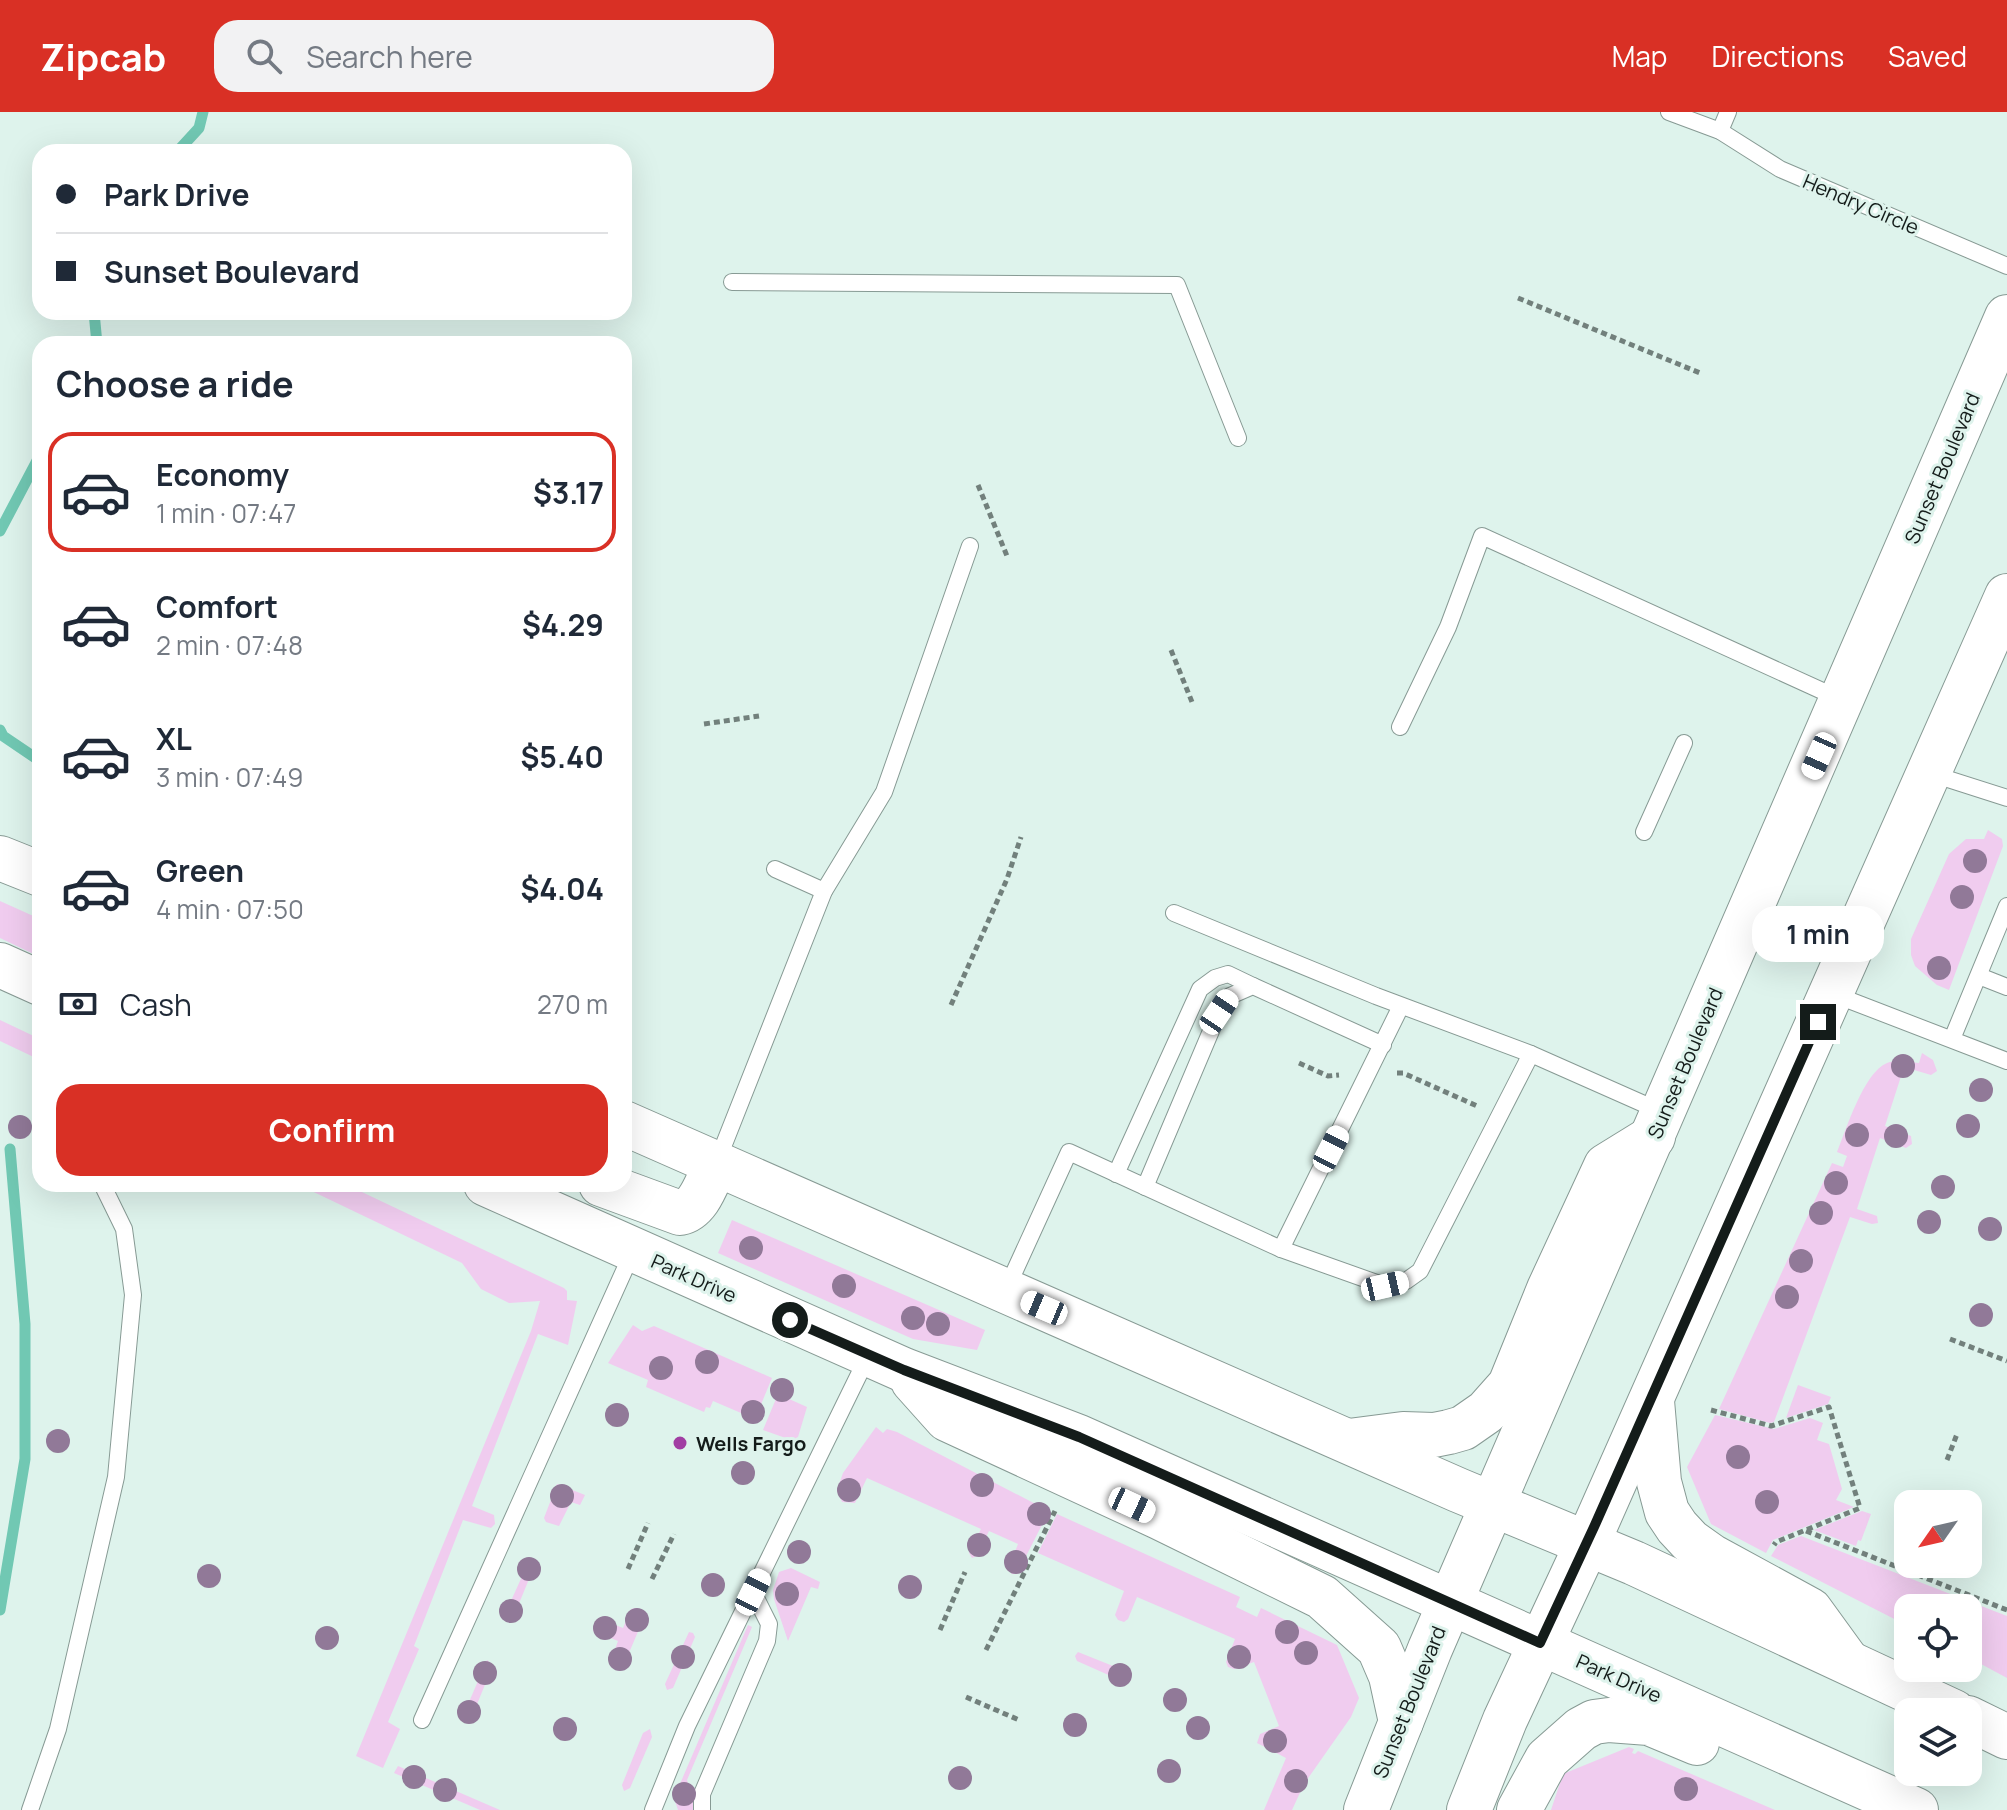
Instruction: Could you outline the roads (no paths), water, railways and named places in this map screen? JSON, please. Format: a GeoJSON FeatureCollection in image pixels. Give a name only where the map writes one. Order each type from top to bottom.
{"type":"FeatureCollection","features":[{"type":"Feature","properties":{"kind":"main road","name":"Sunset Boulevard"},"geometry":{"type":"LineString","coordinates":[[1366,1810],[1450,1603],[2007,317]]}},
{"type":"Feature","properties":{"kind":"main road"},"geometry":{"type":"LineString","coordinates":[[1469,1810],[1505,1720],[1587,1544],[2007,596]]}},
{"type":"Feature","properties":{"kind":"main road"},"geometry":{"type":"LineString","coordinates":[[0,858],[32,871]]}},
{"type":"Feature","properties":{"kind":"main road"},"geometry":{"type":"LineString","coordinates":[[0,965],[32,979]]}},
{"type":"Feature","properties":{"kind":"main road"},"geometry":{"type":"LineString","coordinates":[[1346,1441],[1449,1432],[1463,1428],[1486,1412],[1510,1385],[1549,1289],[1606,1166],[1658,1125]]}},
{"type":"Feature","properties":{"kind":"main road"},"geometry":{"type":"LineString","coordinates":[[632,1127],[1587,1544],[1924,1698]]}},
{"type":"Feature","properties":{"kind":"main road"},"geometry":{"type":"LineString","coordinates":[[623,1192],[680,1213],[689,1211],[696,1204],[716,1164]]}},
{"type":"Feature","properties":{"kind":"main road","name":"Park Drive"},"geometry":{"type":"LineString","coordinates":[[504,1192],[886,1362],[1079,1437],[1916,1810]]}},
{"type":"Feature","properties":{"kind":"main road"},"geometry":{"type":"LineString","coordinates":[[886,1362],[947,1419],[1322,1597],[1379,1648],[1391,1676],[1401,1722]]}},
{"type":"Feature","properties":{"kind":"main road"},"geometry":{"type":"LineString","coordinates":[[1652,1397],[1659,1482],[1667,1512],[1677,1527],[1711,1556],[1810,1610],[1848,1663]]}},
{"type":"Feature","properties":{"kind":"main road"},"geometry":{"type":"LineString","coordinates":[[1519,1810],[1547,1759],[1581,1729],[1609,1720],[1649,1723],[1793,1788],[1853,1810]]}},
{"type":"Feature","properties":{"kind":"main road"},"geometry":{"type":"LineString","coordinates":[[1982,1725],[2007,1737]]}},
{"type":"Feature","properties":{"kind":"lane","name":"Hendry Circle"},"geometry":{"type":"LineString","coordinates":[[1669,112],[1720,131],[1780,169],[2007,266]]}},
{"type":"Feature","properties":{"kind":"lane"},"geometry":{"type":"LineString","coordinates":[[1720,131],[1728,112]]}},
{"type":"Feature","properties":{"kind":"lane"},"geometry":{"type":"LineString","coordinates":[[732,282],[1177,285],[1238,438]]}},
{"type":"Feature","properties":{"kind":"lane"},"geometry":{"type":"LineString","coordinates":[[1400,727],[1448,627],[1482,536],[1842,701]]}},
{"type":"Feature","properties":{"kind":"lane"},"geometry":{"type":"LineString","coordinates":[[716,1164],[824,891],[884,792],[970,546]]}},
{"type":"Feature","properties":{"kind":"lane"},"geometry":{"type":"LineString","coordinates":[[1644,832],[1684,743]]}},
{"type":"Feature","properties":{"kind":"lane"},"geometry":{"type":"LineString","coordinates":[[1929,773],[2007,798]]}},
{"type":"Feature","properties":{"kind":"lane"},"geometry":{"type":"LineString","coordinates":[[775,869],[824,891]]}},
{"type":"Feature","properties":{"kind":"lane"},"geometry":{"type":"LineString","coordinates":[[1952,1039],[2007,906]]}},
{"type":"Feature","properties":{"kind":"lane"},"geometry":{"type":"LineString","coordinates":[[1174,913],[1401,1006],[1531,1054],[1658,1125]]}},
{"type":"Feature","properties":{"kind":"lane"},"geometry":{"type":"LineString","coordinates":[[1116,1174],[1200,989],[1215,978],[1228,974],[1383,1045]]}},
{"type":"Feature","properties":{"kind":"lane"},"geometry":{"type":"LineString","coordinates":[[1979,976],[2007,987]]}},
{"type":"Feature","properties":{"kind":"lane"},"geometry":{"type":"LineString","coordinates":[[1145,1187],[1219,1012],[1230,996],[1253,986]]}},
{"type":"Feature","properties":{"kind":"lane"},"geometry":{"type":"LineString","coordinates":[[1831,993],[2007,1061]]}},
{"type":"Feature","properties":{"kind":"lane"},"geometry":{"type":"LineString","coordinates":[[1281,1249],[1401,1006]]}},
{"type":"Feature","properties":{"kind":"lane"},"geometry":{"type":"LineString","coordinates":[[1006,1291],[1069,1152],[1281,1249],[1385,1286],[1406,1281],[1420,1271],[1531,1054]]}},
{"type":"Feature","properties":{"kind":"lane"},"geometry":{"type":"LineString","coordinates":[[30,1810],[58,1729],[116,1477],[133,1295],[124,1229],[106,1192]]}},
{"type":"Feature","properties":{"kind":"lane"},"geometry":{"type":"LineString","coordinates":[[422,1720],[633,1251]]}},
{"type":"Feature","properties":{"kind":"lane"},"geometry":{"type":"LineString","coordinates":[[653,1810],[687,1726],[753,1592],[886,1362]]}},
{"type":"Feature","properties":{"kind":"lane"},"geometry":{"type":"LineString","coordinates":[[702,1810],[702,1794],[767,1641],[769,1624],[753,1592]]}},
{"type":"Feature","properties":{"kind":"waterway"},"geometry":{"type":"LineString","coordinates":[[184,144],[199,128],[203,112]]}},
{"type":"Feature","properties":{"kind":"waterway"},"geometry":{"type":"LineString","coordinates":[[95,320],[96,336]]}},
{"type":"Feature","properties":{"kind":"waterway"},"geometry":{"type":"LineString","coordinates":[[0,531],[32,470]]}},
{"type":"Feature","properties":{"kind":"waterway"},"geometry":{"type":"LineString","coordinates":[[0,730],[3,736],[32,756]]}},
{"type":"Feature","properties":{"kind":"waterway"},"geometry":{"type":"LineString","coordinates":[[0,1610],[25,1459],[25,1324],[10,1149]]}},
{"type":"Feature","properties":{"kind":"place","name":"Wells Fargo"},"geometry":{"type":"Point","coordinates":[680,1443]}}]}
